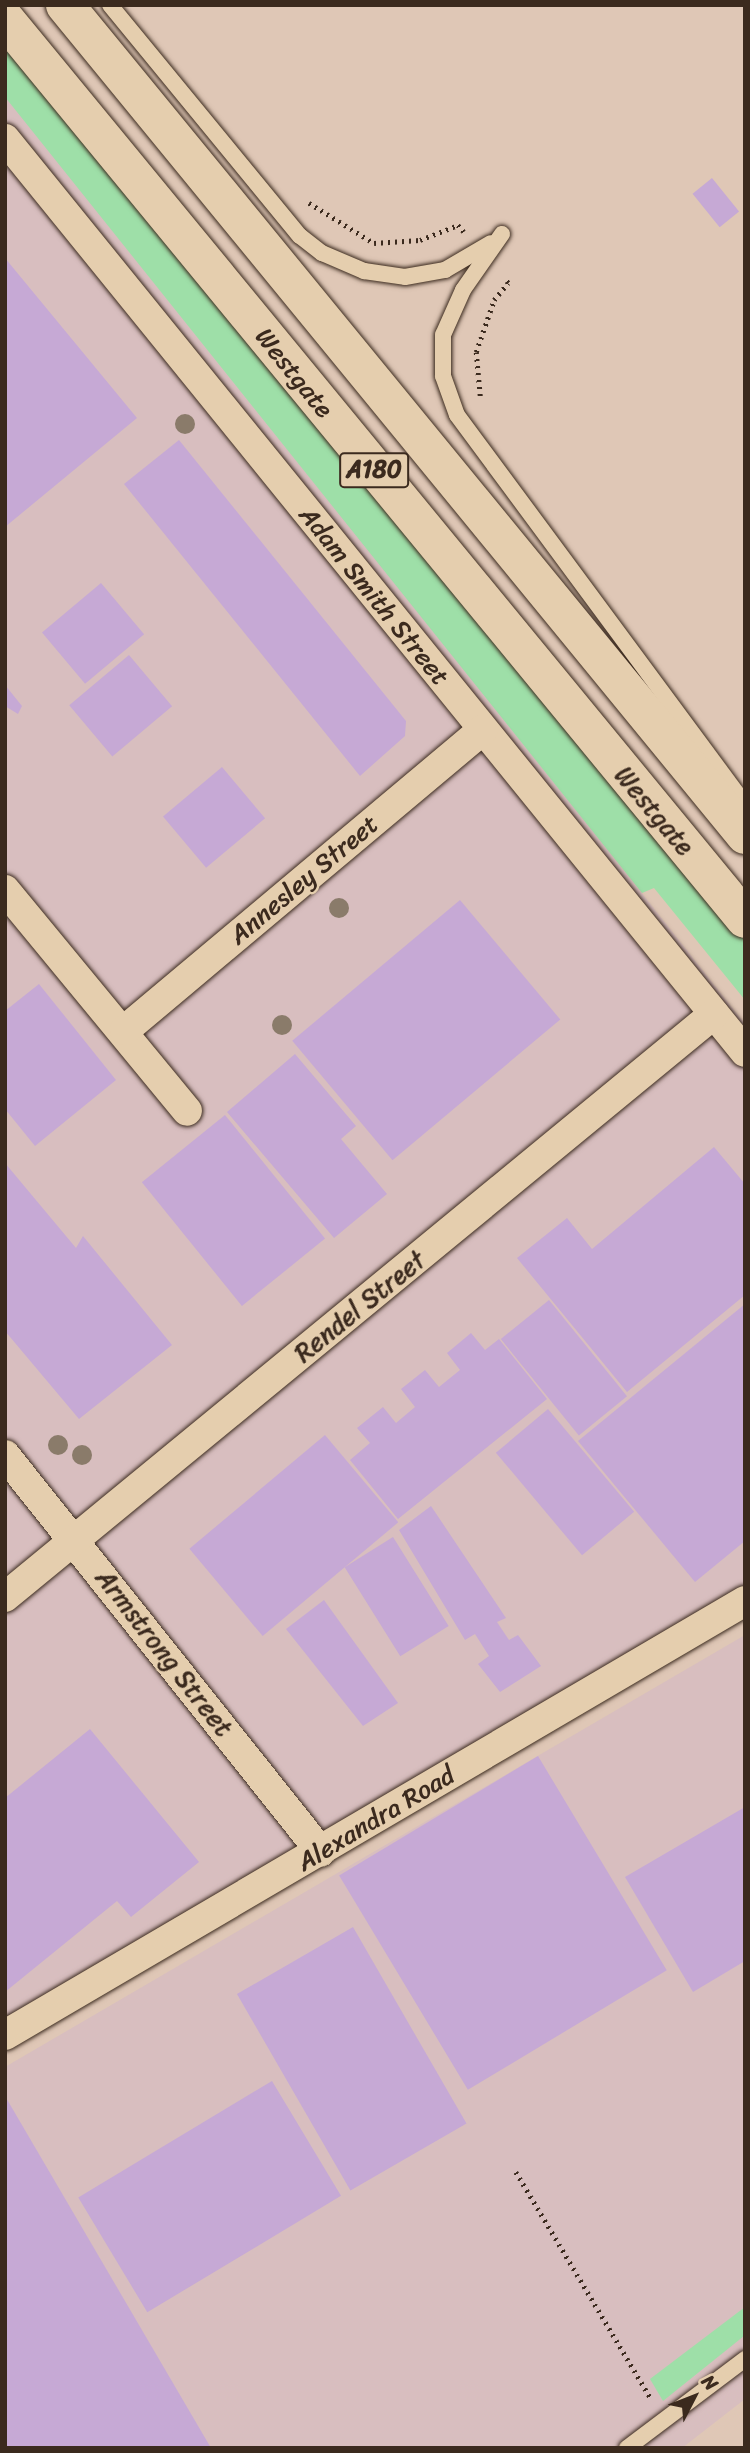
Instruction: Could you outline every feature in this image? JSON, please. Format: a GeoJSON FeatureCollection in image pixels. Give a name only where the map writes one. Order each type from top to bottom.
{"type":"FeatureCollection","features":[{"type":"Feature","properties":{"kind":"highway","name":"Westgate"},"geometry":{"type":"LineString","coordinates":[[65,5],[745,835]]}},
{"type":"Feature","properties":{"kind":"highway","name":"Westgate"},"geometry":{"type":"LineString","coordinates":[[5,19],[745,919]]}},
{"type":"Feature","properties":{"kind":"street","name":"Adam Smith Street"},"geometry":{"type":"LineString","coordinates":[[5,139],[745,1052]]}},
{"type":"Feature","properties":{"kind":"street","name":"Annesley Street"},"geometry":{"type":"LineString","coordinates":[[125,1030],[482,730]]}},
{"type":"Feature","properties":{"kind":"street"},"geometry":{"type":"LineString","coordinates":[[5,890],[125,1030],[187,1111]]}},
{"type":"Feature","properties":{"kind":"street","name":"Rendel Street"},"geometry":{"type":"LineString","coordinates":[[5,1597],[714,1014]]}},
{"type":"Feature","properties":{"kind":"street","name":"Armstrong Street"},"geometry":{"type":"LineString","coordinates":[[5,1455],[321,1852]]}},
{"type":"Feature","properties":{"kind":"street","name":"Alexandra Road"},"geometry":{"type":"LineString","coordinates":[[5,2035],[745,1601]]}},
{"type":"Feature","properties":{"kind":"lane"},"geometry":{"type":"LineString","coordinates":[[110,5],[300,236],[322,253],[364,271],[405,277],[445,270],[502,234],[463,290],[443,335],[443,376],[457,415],[745,804]]}},
{"type":"Feature","properties":{"kind":"lane"},"geometry":{"type":"LineString","coordinates":[[627,2448],[745,2360]]}},
{"type":"Feature","properties":{"kind":"path"},"geometry":{"type":"LineString","coordinates":[[516,2172],[665,2418]]}},
{"type":"Feature","properties":{"kind":"shaded area"},"geometry":{"type":"Polygon","coordinates":[[[5,86],[745,1024],[745,1618],[5,2052],[5,86]]]}},
{"type":"Feature","properties":{"kind":"shaded area"},"geometry":{"type":"Polygon","coordinates":[[[745,1635],[745,2399],[682,2448],[5,2448],[5,2067],[745,1635]]]}},
{"type":"Feature","properties":{"kind":"green space"},"geometry":{"type":"Polygon","coordinates":[[[5,33],[745,940],[745,1000],[654,888],[642,893],[5,97],[5,33]]]}},
{"type":"Feature","properties":{"kind":"green space"},"geometry":{"type":"Polygon","coordinates":[[[745,2307],[744,2336],[663,2401],[650,2379],[745,2307]]]}},
{"type":"Feature","properties":{"kind":"building"},"geometry":{"type":"Polygon","coordinates":[[[712,178],[739,211],[720,227],[693,194],[712,178]]]}},
{"type":"Feature","properties":{"kind":"building"},"geometry":{"type":"Polygon","coordinates":[[[5,258],[137,418],[5,527],[6,436],[5,258]]]}},
{"type":"Feature","properties":{"kind":"building"},"geometry":{"type":"Polygon","coordinates":[[[179,440],[406,721],[405,736],[360,776],[124,484],[179,440]]]}},
{"type":"Feature","properties":{"kind":"building"},"geometry":{"type":"Polygon","coordinates":[[[101,583],[144,634],[85,684],[42,632],[101,583]]]}},
{"type":"Feature","properties":{"kind":"building"},"geometry":{"type":"Polygon","coordinates":[[[129,655],[172,706],[112,756],[69,705],[129,655]]]}},
{"type":"Feature","properties":{"kind":"building"},"geometry":{"type":"Polygon","coordinates":[[[5,685],[22,706],[18,714],[5,706],[5,685]]]}},
{"type":"Feature","properties":{"kind":"building"},"geometry":{"type":"Polygon","coordinates":[[[222,767],[265,818],[206,868],[163,816],[222,767]]]}},
{"type":"Feature","properties":{"kind":"building"},"geometry":{"type":"Polygon","coordinates":[[[460,900],[560,1020],[393,1160],[292,1041],[460,900]]]}},
{"type":"Feature","properties":{"kind":"building"},"geometry":{"type":"Polygon","coordinates":[[[39,984],[116,1080],[35,1146],[5,1109],[5,1011],[39,984]]]}},
{"type":"Feature","properties":{"kind":"building"},"geometry":{"type":"Polygon","coordinates":[[[295,1054],[356,1126],[341,1139],[387,1194],[334,1238],[227,1112],[295,1054]]]}},
{"type":"Feature","properties":{"kind":"building"},"geometry":{"type":"Polygon","coordinates":[[[225,1115],[325,1239],[242,1306],[142,1182],[225,1115]]]}},
{"type":"Feature","properties":{"kind":"building"},"geometry":{"type":"Polygon","coordinates":[[[714,1147],[745,1184],[745,1295],[627,1392],[517,1258],[567,1218],[592,1249],[714,1147]]]}},
{"type":"Feature","properties":{"kind":"building"},"geometry":{"type":"Polygon","coordinates":[[[5,1163],[76,1248],[83,1236],[172,1345],[79,1419],[5,1331],[5,1163]]]}},
{"type":"Feature","properties":{"kind":"building"},"geometry":{"type":"Polygon","coordinates":[[[549,1300],[627,1396],[579,1435],[501,1339],[549,1300]]]}},
{"type":"Feature","properties":{"kind":"building"},"geometry":{"type":"Polygon","coordinates":[[[745,1304],[745,1541],[695,1582],[578,1441],[745,1304]]]}},
{"type":"Feature","properties":{"kind":"building"},"geometry":{"type":"Polygon","coordinates":[[[471,1333],[485,1350],[499,1339],[547,1399],[398,1519],[350,1460],[370,1443],[357,1428],[383,1407],[396,1423],[415,1407],[401,1389],[425,1370],[439,1387],[460,1370],[447,1353],[471,1333]]]}},
{"type":"Feature","properties":{"kind":"building"},"geometry":{"type":"Polygon","coordinates":[[[548,1409],[634,1512],[582,1555],[496,1453],[548,1409]]]}},
{"type":"Feature","properties":{"kind":"building"},"geometry":{"type":"Polygon","coordinates":[[[325,1435],[398,1522],[263,1636],[189,1549],[325,1435]]]}},
{"type":"Feature","properties":{"kind":"building"},"geometry":{"type":"Polygon","coordinates":[[[431,1506],[506,1618],[497,1622],[509,1640],[518,1635],[541,1666],[500,1692],[478,1664],[489,1656],[475,1634],[465,1640],[399,1530],[431,1506]]]}},
{"type":"Feature","properties":{"kind":"building"},"geometry":{"type":"Polygon","coordinates":[[[393,1537],[449,1626],[400,1656],[345,1567],[393,1537]]]}},
{"type":"Feature","properties":{"kind":"building"},"geometry":{"type":"Polygon","coordinates":[[[324,1600],[398,1703],[363,1726],[286,1629],[324,1600]]]}},
{"type":"Feature","properties":{"kind":"building"},"geometry":{"type":"Polygon","coordinates":[[[90,1729],[199,1862],[131,1917],[117,1901],[5,1992],[5,1798],[90,1729]]]}},
{"type":"Feature","properties":{"kind":"building"},"geometry":{"type":"Polygon","coordinates":[[[538,1756],[667,1970],[468,2090],[339,1875],[538,1756]]]}},
{"type":"Feature","properties":{"kind":"building"},"geometry":{"type":"Polygon","coordinates":[[[745,1807],[745,1961],[693,1992],[625,1877],[745,1807]]]}},
{"type":"Feature","properties":{"kind":"building"},"geometry":{"type":"Polygon","coordinates":[[[353,1927],[466,2124],[350,2191],[237,1994],[353,1927]]]}},
{"type":"Feature","properties":{"kind":"building"},"geometry":{"type":"Polygon","coordinates":[[[272,2081],[341,2196],[147,2312],[78,2197],[272,2081]]]}},
{"type":"Feature","properties":{"kind":"building"},"geometry":{"type":"Polygon","coordinates":[[[5,2096],[211,2448],[5,2448],[5,2096]]]}}]}
